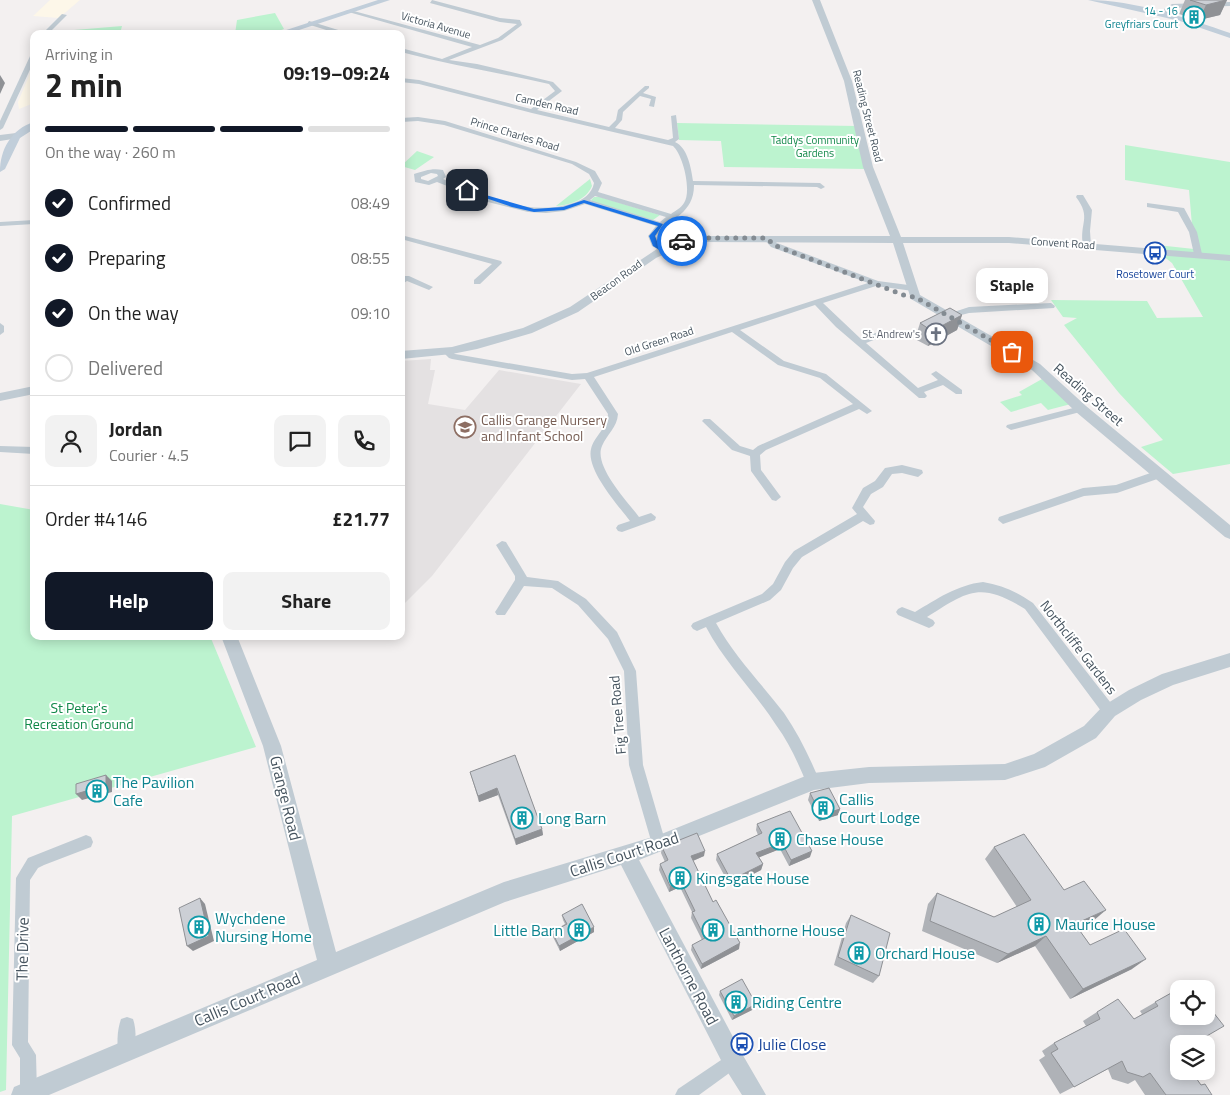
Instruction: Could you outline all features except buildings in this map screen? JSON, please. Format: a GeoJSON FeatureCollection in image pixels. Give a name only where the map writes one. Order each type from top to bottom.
{"type":"FeatureCollection","features":[{"type":"Feature","properties":{"kind":"main road"},"geometry":{"type":"LineString","coordinates":[[289,30],[386,0]]}},
{"type":"Feature","properties":{"kind":"main road"},"geometry":{"type":"LineString","coordinates":[[1092,0],[1169,16],[1230,36]]}},
{"type":"Feature","properties":{"kind":"main road"},"geometry":{"type":"LineString","coordinates":[[0,169],[16,136],[30,127]]}},
{"type":"Feature","properties":{"kind":"street","name":"Reading Street Road"},"geometry":{"type":"LineString","coordinates":[[816,0],[848,81],[868,167],[895,240]]}},
{"type":"Feature","properties":{"kind":"street","name":"Victoria Avenue"},"geometry":{"type":"LineString","coordinates":[[348,11],[483,47],[519,26],[520,23],[436,4]]}},
{"type":"Feature","properties":{"kind":"street"},"geometry":{"type":"LineString","coordinates":[[1169,16],[1167,9],[1172,6],[1230,4]]}},
{"type":"Feature","properties":{"kind":"street"},"geometry":{"type":"LineString","coordinates":[[49,30],[64,15]]}},
{"type":"Feature","properties":{"kind":"street"},"geometry":{"type":"LineString","coordinates":[[309,23],[333,30]]}},
{"type":"Feature","properties":{"kind":"street"},"geometry":{"type":"LineString","coordinates":[[442,61],[476,46]]}},
{"type":"Feature","properties":{"kind":"street"},"geometry":{"type":"LineString","coordinates":[[405,51],[442,61],[477,66],[552,84],[557,87],[559,91],[532,112]]}},
{"type":"Feature","properties":{"kind":"street"},"geometry":{"type":"LineString","coordinates":[[0,128],[30,63]]}},
{"type":"Feature","properties":{"kind":"street","name":"Camden Road"},"geometry":{"type":"LineString","coordinates":[[405,80],[419,82],[532,112],[671,141]]}},
{"type":"Feature","properties":{"kind":"street"},"geometry":{"type":"LineString","coordinates":[[611,128],[618,120],[620,111],[647,87]]}},
{"type":"Feature","properties":{"kind":"street"},"geometry":{"type":"LineString","coordinates":[[638,94],[654,98],[652,106]]}},
{"type":"Feature","properties":{"kind":"street"},"geometry":{"type":"LineString","coordinates":[[661,249],[655,244],[652,236],[688,203],[692,194],[692,183],[683,153],[671,141],[676,139],[674,116]]}},
{"type":"Feature","properties":{"kind":"street","name":"Prince Charles Road"},"geometry":{"type":"LineString","coordinates":[[405,120],[418,119],[446,123],[580,165],[595,176],[598,186],[589,197]]}},
{"type":"Feature","properties":{"kind":"street"},"geometry":{"type":"LineString","coordinates":[[0,138],[16,136]]}},
{"type":"Feature","properties":{"kind":"street"},"geometry":{"type":"LineString","coordinates":[[439,180],[527,209],[557,210],[589,197],[674,217]]}},
{"type":"Feature","properties":{"kind":"street"},"geometry":{"type":"LineString","coordinates":[[692,183],[811,184],[820,185],[821,187]]}},
{"type":"Feature","properties":{"kind":"street"},"geometry":{"type":"LineString","coordinates":[[589,197],[662,225]]}},
{"type":"Feature","properties":{"kind":"street"},"geometry":{"type":"LineString","coordinates":[[1080,197],[1088,205],[1091,219],[1084,236],[1087,245]]}},
{"type":"Feature","properties":{"kind":"street"},"geometry":{"type":"LineString","coordinates":[[1150,205],[1181,210],[1193,232],[1198,254]]}},
{"type":"Feature","properties":{"kind":"street"},"geometry":{"type":"LineString","coordinates":[[0,224],[30,222]]}},
{"type":"Feature","properties":{"kind":"street"},"geometry":{"type":"LineString","coordinates":[[405,238],[498,263],[477,282]]}},
{"type":"Feature","properties":{"kind":"street","name":"Beacon Road"},"geometry":{"type":"LineString","coordinates":[[405,355],[446,351],[492,342],[549,322],[589,300],[661,249],[681,242],[702,238],[895,240]]}},
{"type":"Feature","properties":{"kind":"street"},"geometry":{"type":"LineString","coordinates":[[767,238],[774,245],[876,283],[914,292]]}},
{"type":"Feature","properties":{"kind":"street","name":"Convent Road"},"geometry":{"type":"LineString","coordinates":[[895,240],[1009,240],[1230,258]]}},
{"type":"Feature","properties":{"kind":"street"},"geometry":{"type":"LineString","coordinates":[[895,240],[914,292]]}},
{"type":"Feature","properties":{"kind":"street"},"geometry":{"type":"LineString","coordinates":[[405,279],[430,287]]}},
{"type":"Feature","properties":{"kind":"street","name":"Old Green Road"},"geometry":{"type":"LineString","coordinates":[[446,351],[452,356],[480,362],[572,377],[588,376],[876,283]]}},
{"type":"Feature","properties":{"kind":"street","name":"Reading Street"},"geometry":{"type":"LineString","coordinates":[[914,292],[946,316],[1036,368],[1081,409],[1230,533]]}},
{"type":"Feature","properties":{"kind":"street"},"geometry":{"type":"LineString","coordinates":[[816,301],[839,325],[920,393],[944,381]]}},
{"type":"Feature","properties":{"kind":"street"},"geometry":{"type":"LineString","coordinates":[[946,316],[969,310],[1051,306]]}},
{"type":"Feature","properties":{"kind":"street"},"geometry":{"type":"LineString","coordinates":[[0,326],[0,332]]}},
{"type":"Feature","properties":{"kind":"street"},"geometry":{"type":"LineString","coordinates":[[733,329],[781,363],[823,376],[864,408],[762,448],[755,454]]}},
{"type":"Feature","properties":{"kind":"street"},"geometry":{"type":"LineString","coordinates":[[860,342],[881,334]]}},
{"type":"Feature","properties":{"kind":"street"},"geometry":{"type":"LineString","coordinates":[[936,374],[959,392]]}},
{"type":"Feature","properties":{"kind":"street"},"geometry":{"type":"LineString","coordinates":[[588,376],[613,414],[610,429],[597,446],[595,452],[598,467],[636,522]]}},
{"type":"Feature","properties":{"kind":"street"},"geometry":{"type":"LineString","coordinates":[[0,397],[30,391]]}},
{"type":"Feature","properties":{"kind":"street"},"geometry":{"type":"LineString","coordinates":[[1011,427],[1081,409]]}},
{"type":"Feature","properties":{"kind":"street"},"geometry":{"type":"LineString","coordinates":[[707,426],[736,448],[755,454]]}},
{"type":"Feature","properties":{"kind":"street"},"geometry":{"type":"LineString","coordinates":[[0,449],[30,451]]}},
{"type":"Feature","properties":{"kind":"street"},"geometry":{"type":"LineString","coordinates":[[755,454],[756,471],[768,494]]}},
{"type":"Feature","properties":{"kind":"street"},"geometry":{"type":"LineString","coordinates":[[696,626],[775,592],[781,584],[790,561],[794,557],[863,515],[867,491],[879,484],[889,471],[902,470],[918,473]]}},
{"type":"Feature","properties":{"kind":"street"},"geometry":{"type":"LineString","coordinates":[[1003,520],[1083,492],[1117,489],[1159,474]]}},
{"type":"Feature","properties":{"kind":"street"},"geometry":{"type":"LineString","coordinates":[[622,528],[651,517]]}},
{"type":"Feature","properties":{"kind":"street"},"geometry":{"type":"LineString","coordinates":[[502,551],[517,568],[521,581],[502,613]]}},
{"type":"Feature","properties":{"kind":"street","name":"Fig Tree Road"},"geometry":{"type":"LineString","coordinates":[[521,581],[554,584],[582,602],[613,636],[630,671],[636,765],[659,844]]}},
{"type":"Feature","properties":{"kind":"street","name":"Northcliffe Gardens"},"geometry":{"type":"LineString","coordinates":[[915,618],[969,587],[995,587],[1013,595],[1029,606],[1109,711]]}},
{"type":"Feature","properties":{"kind":"street"},"geometry":{"type":"LineString","coordinates":[[902,612],[929,623]]}},
{"type":"Feature","properties":{"kind":"street"},"geometry":{"type":"LineString","coordinates":[[710,621],[735,665],[789,731],[800,749],[813,782]]}},
{"type":"Feature","properties":{"kind":"street","name":"Grange Road"},"geometry":{"type":"LineString","coordinates":[[231,640],[272,746],[329,965]]}},
{"type":"Feature","properties":{"kind":"street","name":"Callis Court Road"},"geometry":{"type":"LineString","coordinates":[[30,1093],[504,892],[659,844],[813,782],[869,775],[1005,772],[1038,761],[1090,732],[1109,711],[1135,695],[1168,679],[1230,660]]}},
{"type":"Feature","properties":{"kind":"street","name":"The Drive"},"geometry":{"type":"LineString","coordinates":[[30,1093],[28,1055],[20,1045],[23,878],[33,863],[86,842]]}},
{"type":"Feature","properties":{"kind":"street","name":"Lanthorne Road"},"geometry":{"type":"LineString","coordinates":[[626,855],[733,1060],[755,1095]]}},
{"type":"Feature","properties":{"kind":"street"},"geometry":{"type":"LineString","coordinates":[[126,1051],[127,1025]]}},
{"type":"Feature","properties":{"kind":"street"},"geometry":{"type":"LineString","coordinates":[[684,1095],[733,1060]]}},
{"type":"Feature","properties":{"kind":"shaded area"},"geometry":{"type":"Polygon","coordinates":[[[50,0],[80,0],[59,18],[33,16],[50,0]]]}},
{"type":"Feature","properties":{"kind":"shaded area"},"geometry":{"type":"Polygon","coordinates":[[[30,74],[30,105],[19,109],[18,102],[30,74]]]}},
{"type":"Feature","properties":{"kind":"shaded area"},"geometry":{"type":"Polygon","coordinates":[[[431,359],[430,370],[435,370],[428,404],[465,410],[499,370],[581,384],[432,576],[405,603],[405,361],[431,359]]]}},
{"type":"Feature","properties":{"kind":"green space"},"geometry":{"type":"Polygon","coordinates":[[[275,13],[284,29],[236,30],[237,20],[275,13]]]}},
{"type":"Feature","properties":{"kind":"green space"},"geometry":{"type":"Polygon","coordinates":[[[122,26],[121,30],[74,30],[122,26]]]}},
{"type":"Feature","properties":{"kind":"green space","name":"Taddys Community Gardens"},"geometry":{"type":"Polygon","coordinates":[[[677,123],[857,126],[866,169],[724,167],[721,141],[679,140],[677,123]]]}},
{"type":"Feature","properties":{"kind":"green space"},"geometry":{"type":"Polygon","coordinates":[[[1125,145],[1230,162],[1230,464],[1173,474],[1141,447],[1163,440],[1119,393],[1064,325],[1077,318],[1063,317],[1051,300],[1147,301],[1157,318],[1203,317],[1172,263],[1148,244],[1194,249],[1189,190],[1125,180],[1125,145]]]}},
{"type":"Feature","properties":{"kind":"green space"},"geometry":{"type":"Polygon","coordinates":[[[417,151],[434,157],[415,170],[405,167],[405,162],[417,151]]]}},
{"type":"Feature","properties":{"kind":"green space"},"geometry":{"type":"Polygon","coordinates":[[[590,179],[592,186],[586,195],[572,203],[556,206],[590,179]]]}},
{"type":"Feature","properties":{"kind":"green space"},"geometry":{"type":"Polygon","coordinates":[[[594,197],[600,197],[660,215],[653,220],[593,202],[591,200],[594,197]]]}},
{"type":"Feature","properties":{"kind":"green space"},"geometry":{"type":"Polygon","coordinates":[[[1042,379],[1071,404],[1048,410],[1041,403],[1011,412],[1000,402],[1022,395],[1019,392],[1042,379]]]}},
{"type":"Feature","properties":{"kind":"green space","name":"St Peter's Recreation Ground"},"geometry":{"type":"Polygon","coordinates":[[[0,504],[30,509],[30,640],[212,640],[256,747],[12,816],[6,1090],[0,1092],[0,504]]]}},
{"type":"Feature","properties":{"kind":"way so far"},"geometry":{"type":"LineString","coordinates":[[682,241],[702,238],[767,238],[774,245],[906,296],[915,297],[926,305],[1012,352]]}},
{"type":"Feature","properties":{"kind":"place","name":"14 - 16 Greyfriars Court"},"geometry":{"type":"Point","coordinates":[1194,17]}},
{"type":"Feature","properties":{"kind":"place","name":"Rosetower Court"},"geometry":{"type":"Point","coordinates":[1155,253]}},
{"type":"Feature","properties":{"kind":"place","name":"St. Andrew's"},"geometry":{"type":"Point","coordinates":[936,334]}},
{"type":"Feature","properties":{"kind":"place","name":"Staple"},"geometry":{"type":"Point","coordinates":[1012,352]}},
{"type":"Feature","properties":{"kind":"place","name":"Callis Grange Nursery and Infant School"},"geometry":{"type":"Point","coordinates":[465,427]}},
{"type":"Feature","properties":{"kind":"place","name":"The Pavilion Cafe"},"geometry":{"type":"Point","coordinates":[97,791]}},
{"type":"Feature","properties":{"kind":"place","name":"Callis Court Lodge"},"geometry":{"type":"Point","coordinates":[823,808]}},
{"type":"Feature","properties":{"kind":"place","name":"Long Barn"},"geometry":{"type":"Point","coordinates":[522,818]}},
{"type":"Feature","properties":{"kind":"place","name":"Chase House"},"geometry":{"type":"Point","coordinates":[780,839]}},
{"type":"Feature","properties":{"kind":"place","name":"Kingsgate House"},"geometry":{"type":"Point","coordinates":[680,878]}},
{"type":"Feature","properties":{"kind":"place","name":"Maurice House"},"geometry":{"type":"Point","coordinates":[1039,924]}},
{"type":"Feature","properties":{"kind":"place","name":"Wychdene Nursing Home"},"geometry":{"type":"Point","coordinates":[199,927]}},
{"type":"Feature","properties":{"kind":"place","name":"Little Barn"},"geometry":{"type":"Point","coordinates":[579,930]}},
{"type":"Feature","properties":{"kind":"place","name":"Lanthorne House"},"geometry":{"type":"Point","coordinates":[713,930]}},
{"type":"Feature","properties":{"kind":"place","name":"Orchard House"},"geometry":{"type":"Point","coordinates":[859,953]}},
{"type":"Feature","properties":{"kind":"place","name":"Riding Centre"},"geometry":{"type":"Point","coordinates":[736,1002]}},
{"type":"Feature","properties":{"kind":"place","name":"Julie Close"},"geometry":{"type":"Point","coordinates":[742,1044]}},
{"type":"Feature","properties":{"kind":"route"},"geometry":{"type":"LineString","coordinates":[[467,190],[514,206],[534,210],[564,208],[584,201],[662,225],[652,236],[655,244],[661,249],[682,241]]}}]}
